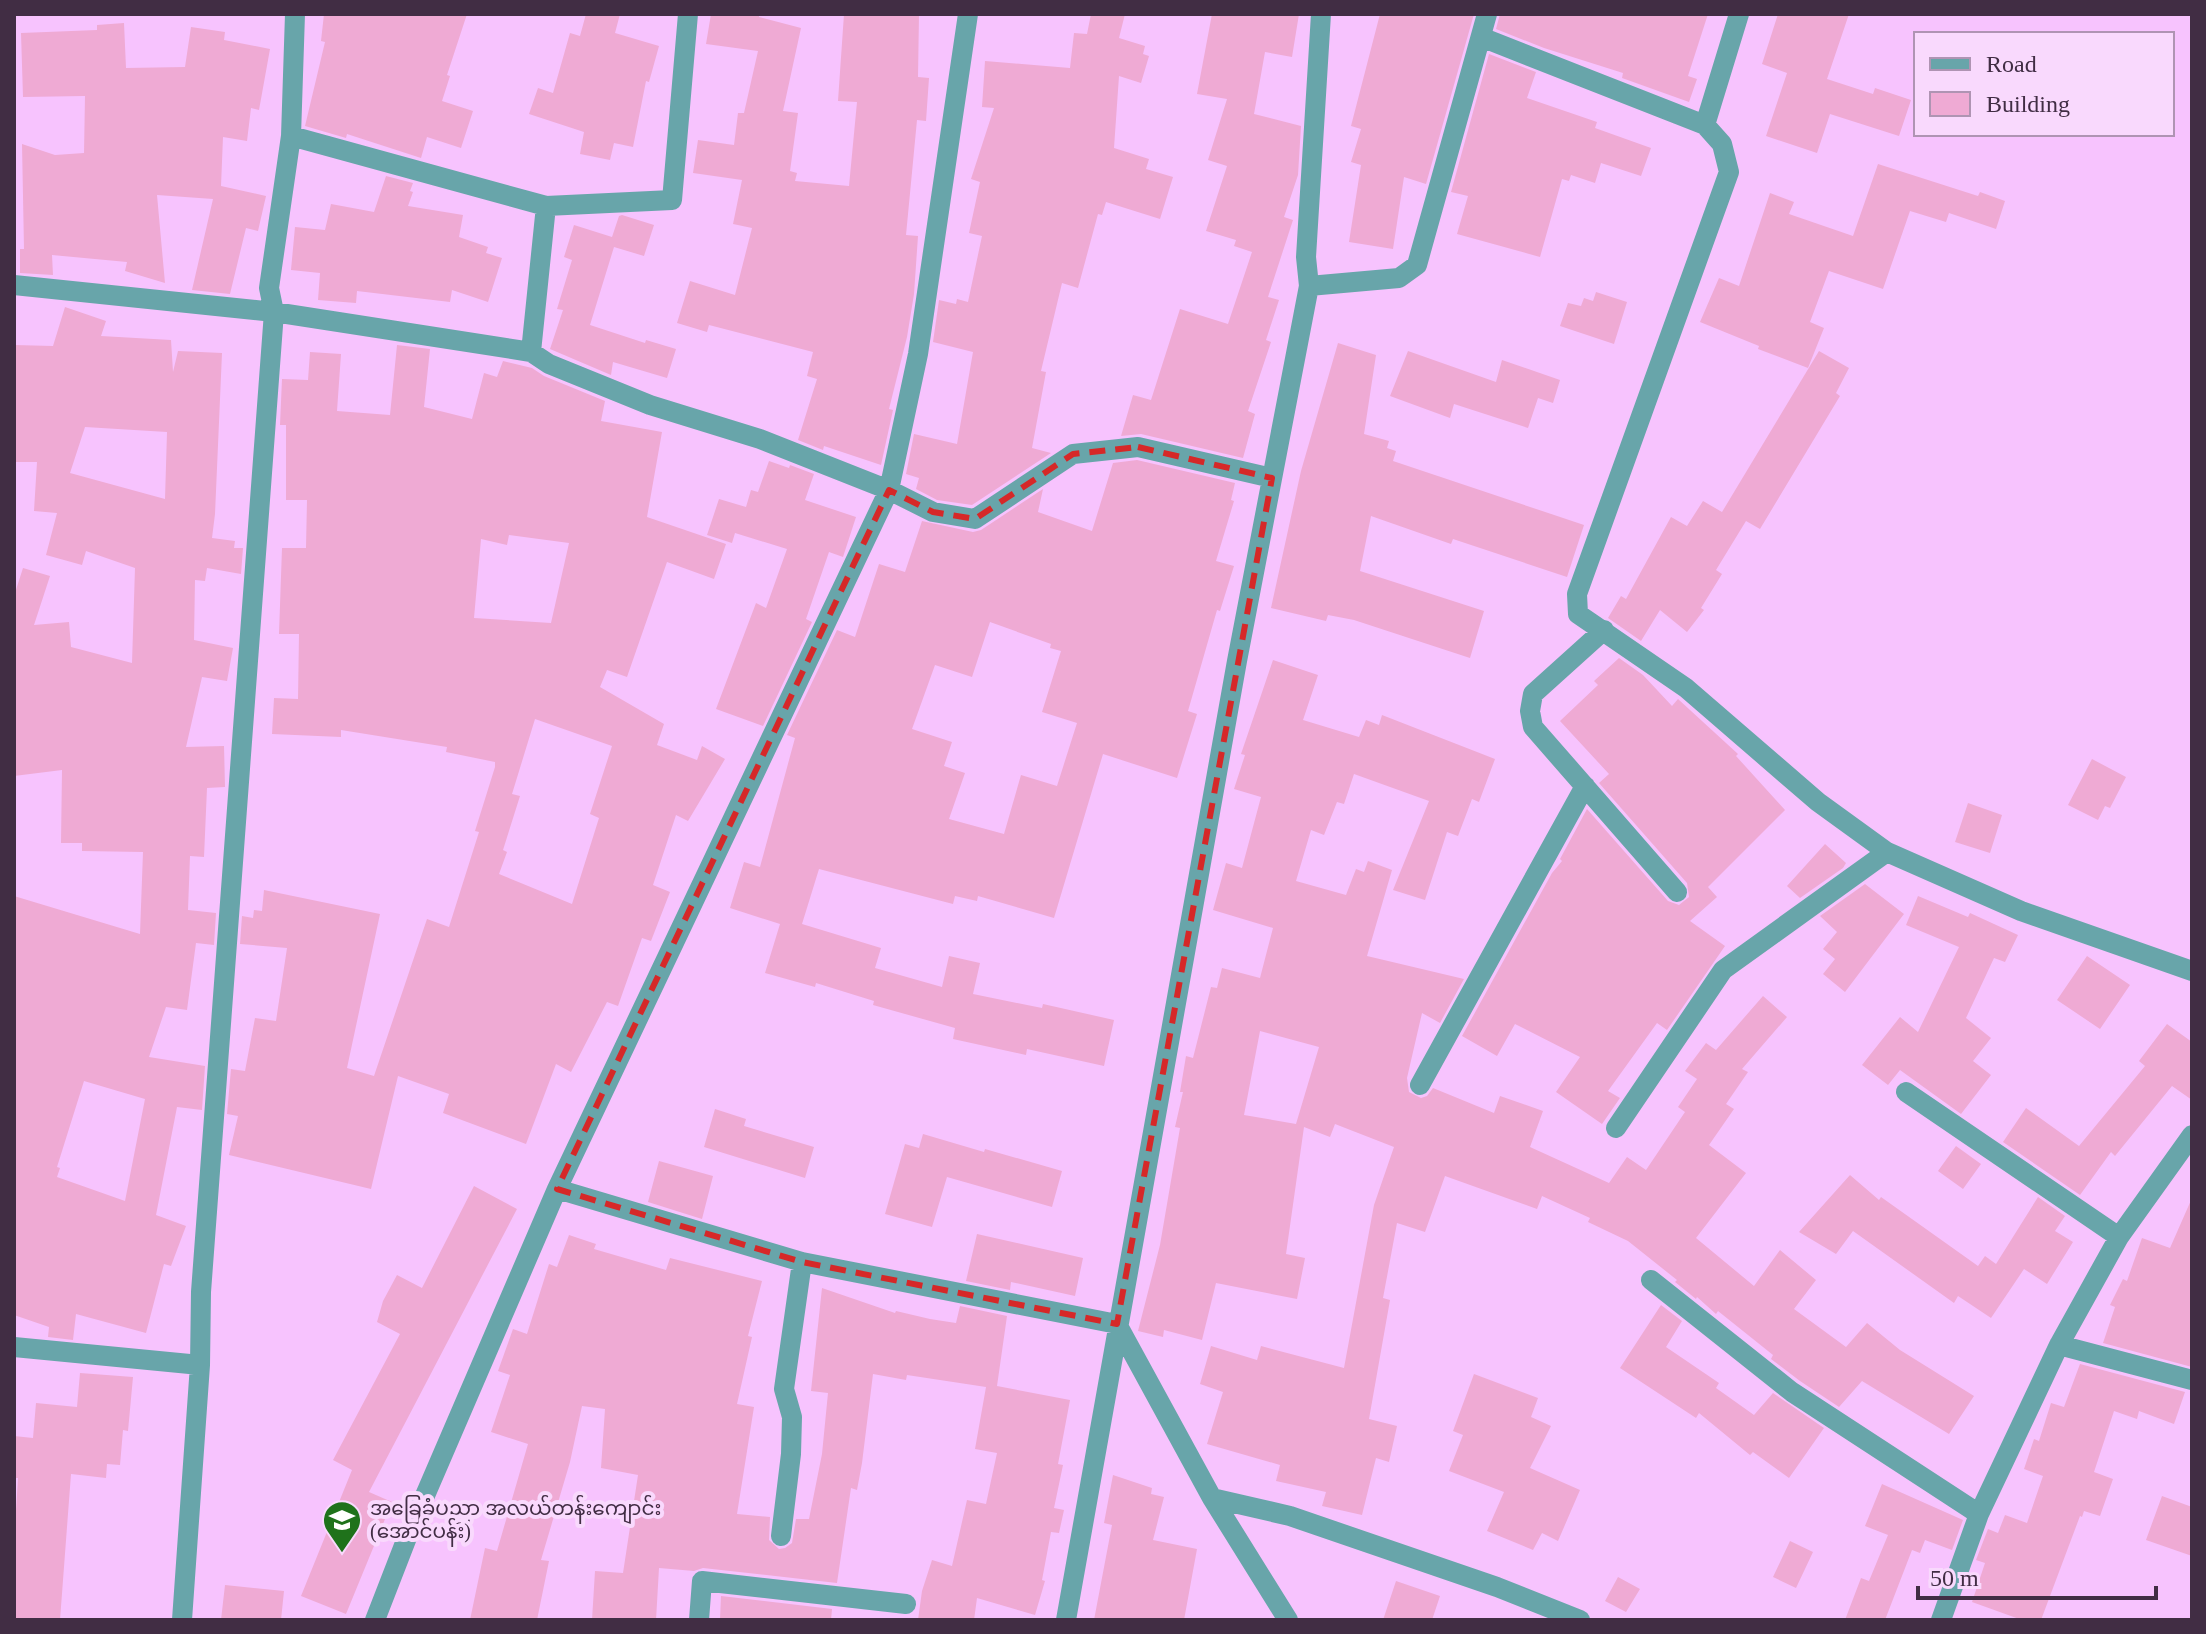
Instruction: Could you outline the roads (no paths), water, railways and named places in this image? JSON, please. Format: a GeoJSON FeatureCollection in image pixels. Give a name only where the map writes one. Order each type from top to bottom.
{"type":"FeatureCollection","features":[{"type":"Feature","properties":{"kind":"street"},"geometry":{"type":"LineString","coordinates":[[182,1620],[200,1365],[201,1292],[274,312],[269,288],[291,136],[295,14]]}},
{"type":"Feature","properties":{"kind":"street"},"geometry":{"type":"LineString","coordinates":[[291,136],[546,206],[672,200],[688,14]]}},
{"type":"Feature","properties":{"kind":"street"},"geometry":{"type":"LineString","coordinates":[[375,1620],[408,1535],[557,1189],[889,490],[918,354],[968,14]]}},
{"type":"Feature","properties":{"kind":"street"},"geometry":{"type":"LineString","coordinates":[[1066,1620],[1117,1324],[1309,286],[1306,257],[1321,14]]}},
{"type":"Feature","properties":{"kind":"street"},"geometry":{"type":"LineString","coordinates":[[1309,286],[1399,278],[1417,265],[1487,14]]}},
{"type":"Feature","properties":{"kind":"street"},"geometry":{"type":"LineString","coordinates":[[1705,125],[1739,14]]}},
{"type":"Feature","properties":{"kind":"street"},"geometry":{"type":"LineString","coordinates":[[1481,37],[1705,125],[1722,144],[1729,172],[1577,594],[1578,614],[1686,688],[1818,802],[1887,852],[2021,911],[2192,971]]}},
{"type":"Feature","properties":{"kind":"street"},"geometry":{"type":"LineString","coordinates":[[531,352],[546,206]]}},
{"type":"Feature","properties":{"kind":"street"},"geometry":{"type":"LineString","coordinates":[[14,285],[274,312],[531,352],[549,364],[650,405],[760,439],[889,490],[933,512],[975,519],[1073,454],[1138,447],[1272,478]]}},
{"type":"Feature","properties":{"kind":"street"},"geometry":{"type":"LineString","coordinates":[[1604,630],[1533,694],[1530,711],[1533,727],[1677,892]]}},
{"type":"Feature","properties":{"kind":"street"},"geometry":{"type":"LineString","coordinates":[[1420,1085],[1585,786]]}},
{"type":"Feature","properties":{"kind":"street"},"geometry":{"type":"LineString","coordinates":[[1616,1128],[1723,970],[1887,852]]}},
{"type":"Feature","properties":{"kind":"street"},"geometry":{"type":"LineString","coordinates":[[1906,1092],[2119,1237]]}},
{"type":"Feature","properties":{"kind":"street"},"geometry":{"type":"LineString","coordinates":[[1941,1620],[1979,1514],[2059,1345],[2119,1237],[2192,1135]]}},
{"type":"Feature","properties":{"kind":"street"},"geometry":{"type":"LineString","coordinates":[[557,1189],[802,1262],[1117,1324]]}},
{"type":"Feature","properties":{"kind":"street"},"geometry":{"type":"LineString","coordinates":[[781,1536],[791,1454],[792,1417],[784,1389],[802,1262]]}},
{"type":"Feature","properties":{"kind":"street"},"geometry":{"type":"LineString","coordinates":[[1651,1280],[1792,1392],[1979,1514]]}},
{"type":"Feature","properties":{"kind":"street"},"geometry":{"type":"LineString","coordinates":[[1117,1324],[1212,1498],[1288,1620]]}},
{"type":"Feature","properties":{"kind":"street"},"geometry":{"type":"LineString","coordinates":[[2059,1345],[2192,1380]]}},
{"type":"Feature","properties":{"kind":"street"},"geometry":{"type":"LineString","coordinates":[[14,1347],[200,1365]]}},
{"type":"Feature","properties":{"kind":"street"},"geometry":{"type":"LineString","coordinates":[[1212,1498],[1290,1516],[1497,1587],[1580,1620]]}},
{"type":"Feature","properties":{"kind":"street"},"geometry":{"type":"LineString","coordinates":[[699,1620],[702,1581],[906,1604]]}},
{"type":"Feature","properties":{"kind":"place","name":"အခြေခံပညာ အလယ်တန်းကျောင်း (အောင်ပန်း)"},"geometry":{"type":"Point","coordinates":[342,1554]}}]}
